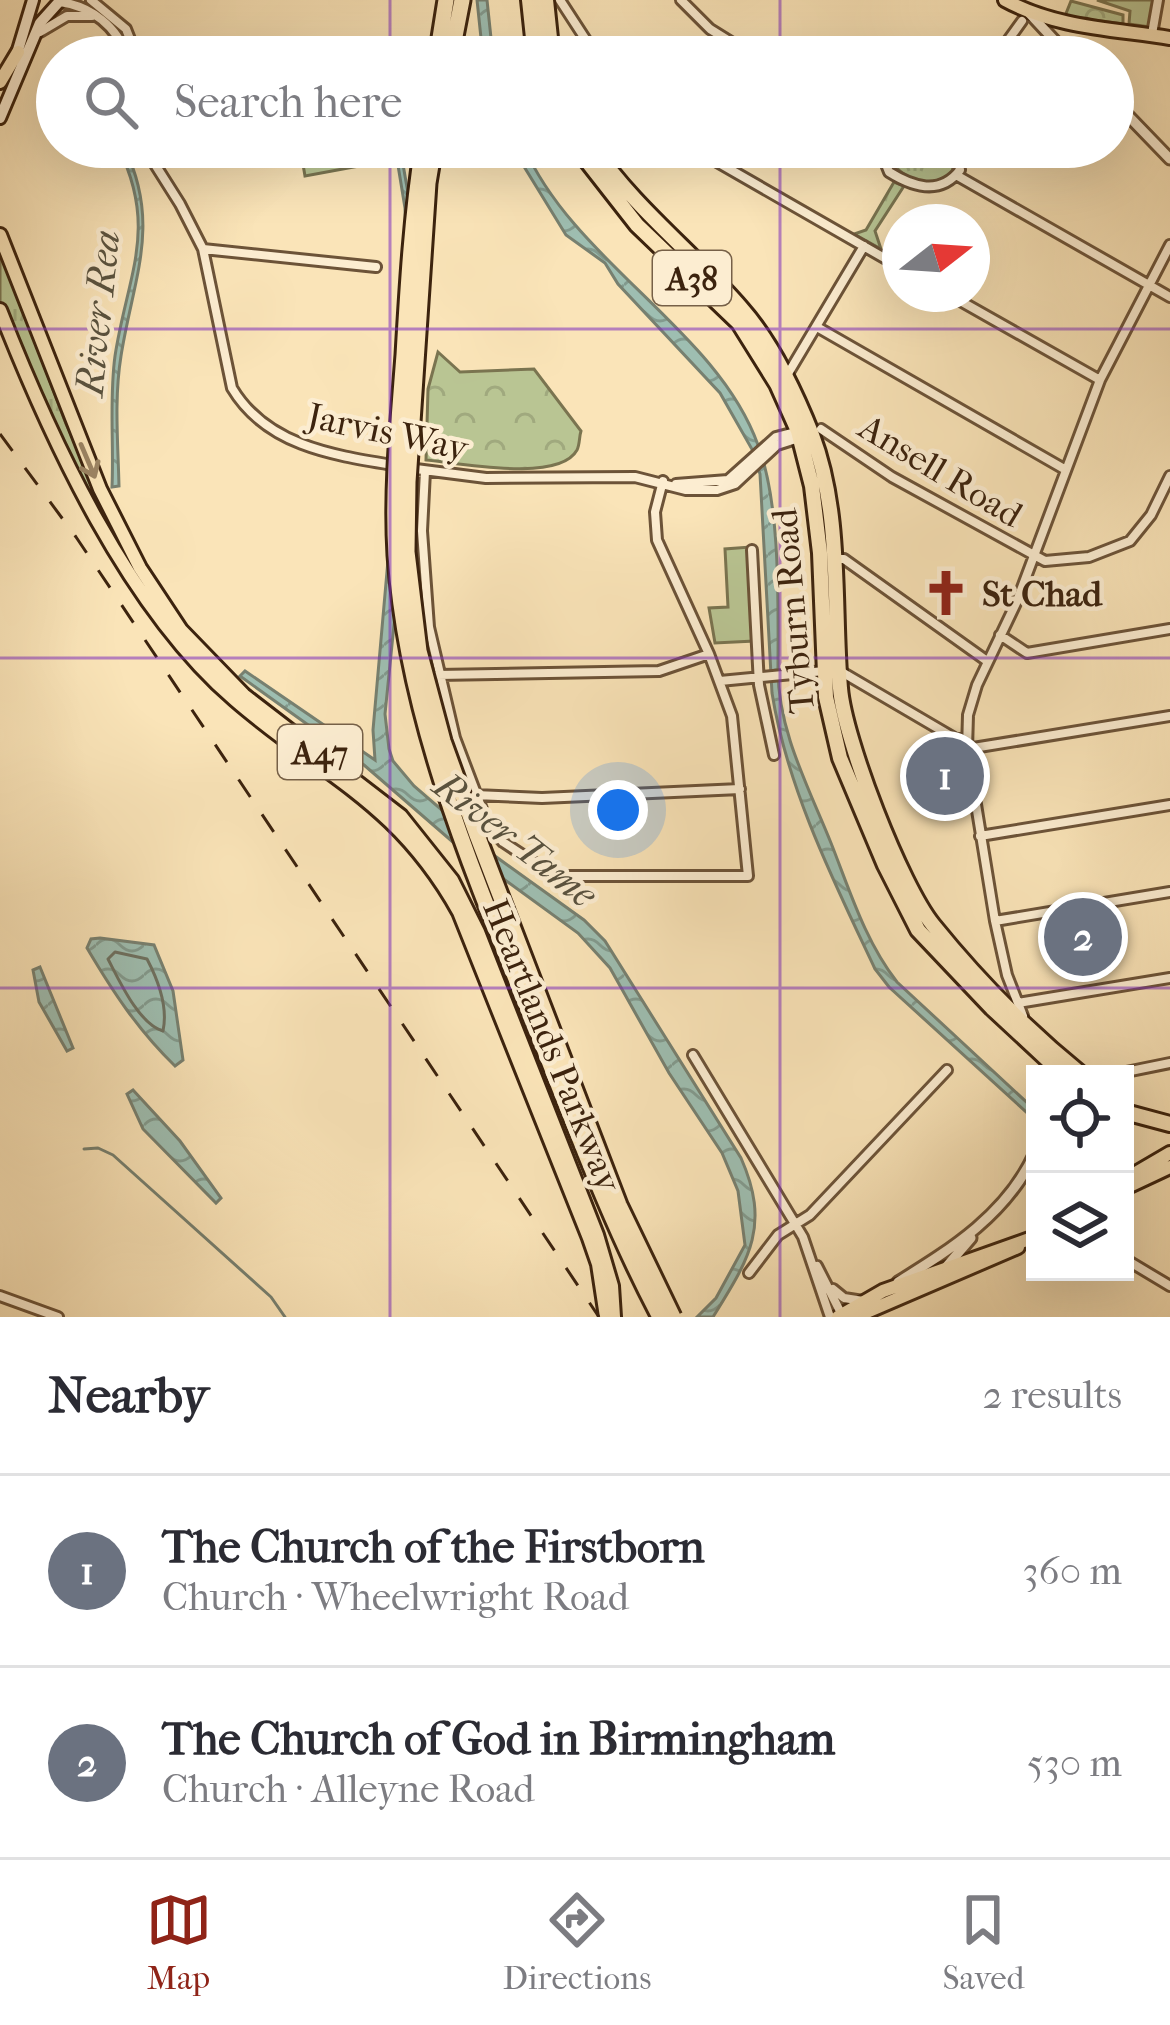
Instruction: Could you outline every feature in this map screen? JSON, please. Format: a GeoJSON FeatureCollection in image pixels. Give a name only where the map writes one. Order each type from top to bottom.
{"type":"FeatureCollection","features":[{"type":"Feature","properties":{"kind":"highway"},"geometry":{"type":"LineString","coordinates":[[440,36],[446,0]]}},
{"type":"Feature","properties":{"kind":"highway"},"geometry":{"type":"LineString","coordinates":[[455,36],[462,0]]}},
{"type":"Feature","properties":{"kind":"highway"},"geometry":{"type":"LineString","coordinates":[[532,0],[536,36]]}},
{"type":"Feature","properties":{"kind":"highway"},"geometry":{"type":"LineString","coordinates":[[546,0],[550,36]]}},
{"type":"Feature","properties":{"kind":"highway"},"geometry":{"type":"LineString","coordinates":[[421,168],[396,489],[396,555],[418,699],[505,951],[608,1210],[660,1317]]}},
{"type":"Feature","properties":{"kind":"highway"},"geometry":{"type":"LineString","coordinates":[[432,168],[408,482],[407,552],[419,651],[443,741],[477,835],[619,1205],[674,1317]]}},
{"type":"Feature","properties":{"kind":"highway","name":"Tyburn Road"},"geometry":{"type":"LineString","coordinates":[[592,168],[637,225],[739,322],[760,353],[826,500],[833,559],[828,710],[840,758],[908,914],[973,988],[1053,1065]]}},
{"type":"Feature","properties":{"kind":"highway","name":"Tyburn Road"},"geometry":{"type":"LineString","coordinates":[[610,168],[658,227],[742,309],[786,376],[793,435],[806,458],[831,671],[855,754],[920,905],[931,922],[1002,983],[1029,1025],[1071,1065]]}},
{"type":"Feature","properties":{"kind":"highway"},"geometry":{"type":"LineString","coordinates":[[1013,1003],[1010,1016],[1038,1051]]}},
{"type":"Feature","properties":{"kind":"highway"},"geometry":{"type":"LineString","coordinates":[[1029,1025],[1056,1065]]}},
{"type":"Feature","properties":{"kind":"highway"},"geometry":{"type":"LineString","coordinates":[[1134,1110],[1170,1120]]}},
{"type":"Feature","properties":{"kind":"main road"},"geometry":{"type":"LineString","coordinates":[[0,96],[32,0]]}},
{"type":"Feature","properties":{"kind":"main road"},"geometry":{"type":"LineString","coordinates":[[44,0],[61,2]]}},
{"type":"Feature","properties":{"kind":"main road"},"geometry":{"type":"LineString","coordinates":[[1005,0],[1026,17],[1170,38]]}},
{"type":"Feature","properties":{"kind":"main road"},"geometry":{"type":"LineString","coordinates":[[0,118],[44,16],[61,2]]}},
{"type":"Feature","properties":{"kind":"main road"},"geometry":{"type":"LineString","coordinates":[[0,82],[18,52]]}},
{"type":"Feature","properties":{"kind":"main road","name":"Heartlands Parkway"},"geometry":{"type":"LineString","coordinates":[[0,235],[100,489],[140,568],[182,630],[244,695],[400,816],[452,880],[503,993],[597,1235],[610,1317]]}},
{"type":"Feature","properties":{"kind":"main road","name":"Heartlands Parkway"},"geometry":{"type":"LineString","coordinates":[[0,310],[50,431],[153,610],[235,700],[397,825],[444,884],[608,1287]]}},
{"type":"Feature","properties":{"kind":"main road"},"geometry":{"type":"LineString","coordinates":[[1170,1153],[1129,1177],[1125,1188],[1170,1167]]}},
{"type":"Feature","properties":{"kind":"main road"},"geometry":{"type":"LineString","coordinates":[[841,1316],[883,1291],[1026,1240]]}},
{"type":"Feature","properties":{"kind":"main road"},"geometry":{"type":"LineString","coordinates":[[841,1316],[969,1270],[1026,1242]]}},
{"type":"Feature","properties":{"kind":"street"},"geometry":{"type":"LineString","coordinates":[[92,0],[118,36]]}},
{"type":"Feature","properties":{"kind":"street"},"geometry":{"type":"LineString","coordinates":[[101,0],[103,14]]}},
{"type":"Feature","properties":{"kind":"street"},"geometry":{"type":"LineString","coordinates":[[560,0],[584,36]]}},
{"type":"Feature","properties":{"kind":"street"},"geometry":{"type":"LineString","coordinates":[[681,0],[721,36]]}},
{"type":"Feature","properties":{"kind":"street"},"geometry":{"type":"LineString","coordinates":[[1152,35],[1158,0]]}},
{"type":"Feature","properties":{"kind":"street"},"geometry":{"type":"LineString","coordinates":[[61,2],[103,14],[129,36]]}},
{"type":"Feature","properties":{"kind":"street"},"geometry":{"type":"LineString","coordinates":[[35,36],[67,16],[103,14]]}},
{"type":"Feature","properties":{"kind":"street"},"geometry":{"type":"LineString","coordinates":[[1012,36],[1026,17],[1047,36]]}},
{"type":"Feature","properties":{"kind":"street"},"geometry":{"type":"LineString","coordinates":[[1134,122],[1170,159]]}},
{"type":"Feature","properties":{"kind":"street","name":"Jarvis Way"},"geometry":{"type":"LineString","coordinates":[[157,168],[203,249],[232,388],[243,407],[266,429],[349,458],[425,471],[486,478],[635,477],[674,484],[728,480],[793,435]]}},
{"type":"Feature","properties":{"kind":"street"},"geometry":{"type":"LineString","coordinates":[[728,168],[882,256]]}},
{"type":"Feature","properties":{"kind":"street"},"geometry":{"type":"LineString","coordinates":[[887,168],[919,186],[940,186],[960,168]]}},
{"type":"Feature","properties":{"kind":"street"},"geometry":{"type":"LineString","coordinates":[[956,175],[1170,297]]}},
{"type":"Feature","properties":{"kind":"street"},"geometry":{"type":"LineString","coordinates":[[1002,983],[966,744],[972,698],[1100,380],[1170,244]]}},
{"type":"Feature","properties":{"kind":"street"},"geometry":{"type":"LineString","coordinates":[[786,376],[864,246]]}},
{"type":"Feature","properties":{"kind":"street"},"geometry":{"type":"LineString","coordinates":[[203,249],[376,267]]}},
{"type":"Feature","properties":{"kind":"street"},"geometry":{"type":"LineString","coordinates":[[980,312],[1100,380]]}},
{"type":"Feature","properties":{"kind":"street"},"geometry":{"type":"LineString","coordinates":[[817,327],[1066,470]]}},
{"type":"Feature","properties":{"kind":"street","name":"Ansell Road"},"geometry":{"type":"LineString","coordinates":[[793,435],[892,476],[1032,557]]}},
{"type":"Feature","properties":{"kind":"street"},"geometry":{"type":"LineString","coordinates":[[425,471],[429,627],[438,675],[488,825],[503,842],[555,876],[748,876],[732,716],[657,540],[655,512],[663,481]]}},
{"type":"Feature","properties":{"kind":"street"},"geometry":{"type":"LineString","coordinates":[[1032,557],[1058,561],[1089,557],[1130,541],[1151,515],[1170,476]]}},
{"type":"Feature","properties":{"kind":"street"},"geometry":{"type":"LineString","coordinates":[[752,550],[774,755]]}},
{"type":"Feature","properties":{"kind":"street"},"geometry":{"type":"LineString","coordinates":[[833,559],[844,559],[987,661]]}},
{"type":"Feature","properties":{"kind":"street"},"geometry":{"type":"LineString","coordinates":[[1000,635],[1027,652],[1170,629]]}},
{"type":"Feature","properties":{"kind":"street"},"geometry":{"type":"LineString","coordinates":[[438,675],[659,671],[709,653]]}},
{"type":"Feature","properties":{"kind":"street"},"geometry":{"type":"LineString","coordinates":[[720,681],[848,673],[966,744],[1170,716]]}},
{"type":"Feature","properties":{"kind":"street"},"geometry":{"type":"LineString","coordinates":[[475,795],[558,797],[740,789]]}},
{"type":"Feature","properties":{"kind":"street"},"geometry":{"type":"LineString","coordinates":[[980,836],[1170,805]]}},
{"type":"Feature","properties":{"kind":"street"},"geometry":{"type":"LineString","coordinates":[[995,921],[1170,892]]}},
{"type":"Feature","properties":{"kind":"street"},"geometry":{"type":"LineString","coordinates":[[1013,1003],[1170,978]]}},
{"type":"Feature","properties":{"kind":"street"},"geometry":{"type":"LineString","coordinates":[[693,1055],[795,1223],[841,1316]]}},
{"type":"Feature","properties":{"kind":"street"},"geometry":{"type":"LineString","coordinates":[[1134,1070],[1170,1063]]}},
{"type":"Feature","properties":{"kind":"street"},"geometry":{"type":"LineString","coordinates":[[749,1274],[947,1070]]}},
{"type":"Feature","properties":{"kind":"street"},"geometry":{"type":"LineString","coordinates":[[918,1290],[968,1242],[1026,1169]]}},
{"type":"Feature","properties":{"kind":"street"},"geometry":{"type":"LineString","coordinates":[[883,1291],[978,1229]]}},
{"type":"Feature","properties":{"kind":"street"},"geometry":{"type":"LineString","coordinates":[[968,1242],[969,1252],[978,1256]]}},
{"type":"Feature","properties":{"kind":"street"},"geometry":{"type":"LineString","coordinates":[[813,1260],[841,1316]]}},
{"type":"Feature","properties":{"kind":"street"},"geometry":{"type":"LineString","coordinates":[[1134,1264],[1170,1286]]}},
{"type":"Feature","properties":{"kind":"street"},"geometry":{"type":"LineString","coordinates":[[828,1284],[841,1296],[863,1300]]}},
{"type":"Feature","properties":{"kind":"street"},"geometry":{"type":"LineString","coordinates":[[0,1296],[58,1317]]}},
{"type":"Feature","properties":{"kind":"green space"},"geometry":{"type":"Polygon","coordinates":[[[1097,0],[1154,0],[1150,27],[1129,24],[1130,11],[1097,0]]]}},
{"type":"Feature","properties":{"kind":"green space"},"geometry":{"type":"Polygon","coordinates":[[[1071,1],[1123,15],[1123,24],[1065,16],[1071,1]]]}},
{"type":"Feature","properties":{"kind":"green space"},"geometry":{"type":"Polygon","coordinates":[[[304,168],[348,168],[305,176],[304,168]]]}},
{"type":"Feature","properties":{"kind":"green space"},"geometry":{"type":"Polygon","coordinates":[[[897,168],[953,171],[923,182],[897,168]]]}},
{"type":"Feature","properties":{"kind":"green space"},"geometry":{"type":"Polygon","coordinates":[[[894,182],[904,186],[892,204],[882,204],[882,220],[875,231],[881,249],[854,234],[866,230],[894,182]]]}},
{"type":"Feature","properties":{"kind":"green space"},"geometry":{"type":"Polygon","coordinates":[[[0,249],[66,424],[128,558],[86,493],[21,357],[0,303],[0,249]]]}},
{"type":"Feature","properties":{"kind":"green space"},"geometry":{"type":"Polygon","coordinates":[[[438,352],[460,372],[534,369],[581,431],[577,450],[567,460],[530,468],[426,460],[428,389],[438,352]]]}},
{"type":"Feature","properties":{"kind":"green space"},"geometry":{"type":"Polygon","coordinates":[[[750,547],[754,641],[715,643],[709,608],[728,607],[725,549],[750,547]]]}},
{"type":"Feature","properties":{"kind":"water"},"geometry":{"type":"Polygon","coordinates":[[[477,0],[487,0],[491,36],[481,36],[477,0]]]}},
{"type":"Feature","properties":{"kind":"water"},"geometry":{"type":"Polygon","coordinates":[[[127,168],[135,175],[143,227],[119,372],[119,486],[112,487],[113,372],[138,228],[127,168]]]}},
{"type":"Feature","properties":{"kind":"water"},"geometry":{"type":"Polygon","coordinates":[[[398,168],[404,168],[413,222],[395,615],[385,714],[389,749],[414,786],[605,941],[741,1158],[754,1203],[752,1241],[713,1317],[697,1317],[716,1298],[745,1245],[738,1191],[722,1153],[669,1073],[610,968],[578,933],[454,843],[364,765],[240,676],[245,671],[375,760],[373,730],[389,549],[405,208],[398,168]]]}},
{"type":"Feature","properties":{"kind":"water"},"geometry":{"type":"Polygon","coordinates":[[[525,168],[536,168],[576,226],[711,366],[738,404],[758,445],[771,497],[783,715],[859,915],[897,982],[1026,1102],[1026,1112],[875,969],[814,834],[779,729],[772,693],[760,474],[753,451],[720,393],[618,284],[605,263],[566,235],[525,168]]]}},
{"type":"Feature","properties":{"kind":"water"},"geometry":{"type":"Polygon","coordinates":[[[91,939],[154,945],[173,991],[183,1060],[175,1066],[127,1010],[87,948],[91,939]]]}},
{"type":"Feature","properties":{"kind":"water"},"geometry":{"type":"Polygon","coordinates":[[[40,967],[73,1048],[67,1051],[39,1002],[33,970],[40,967]]]}},
{"type":"Feature","properties":{"kind":"water"},"geometry":{"type":"Polygon","coordinates":[[[133,1090],[180,1141],[221,1198],[216,1203],[143,1129],[127,1094],[133,1090]]]}},
{"type":"Feature","properties":{"kind":"waterway"},"geometry":{"type":"LineString","coordinates":[[84,1149],[98,1148],[113,1155],[271,1297],[285,1317]]}},
{"type":"Feature","properties":{"kind":"railway"},"geometry":{"type":"LineString","coordinates":[[0,434],[76,537],[599,1317]]}},
{"type":"Feature","properties":{"kind":"place","name":"St Chad"},"geometry":{"type":"Point","coordinates":[946,593]}},
{"type":"Feature","properties":{"kind":"place","name":"The Church of the Firstborn"},"geometry":{"type":"Point","coordinates":[945,776]}},
{"type":"Feature","properties":{"kind":"place","name":"The Church of God in Birmingham"},"geometry":{"type":"Point","coordinates":[1083,937]}},
{"type":"Feature","properties":{"kind":"water label","name":"River Rea"},"geometry":{"type":"Point","coordinates":[97,313]}},
{"type":"Feature","properties":{"kind":"water label","name":"River Tame"},"geometry":{"type":"Point","coordinates":[516,839]}}]}
